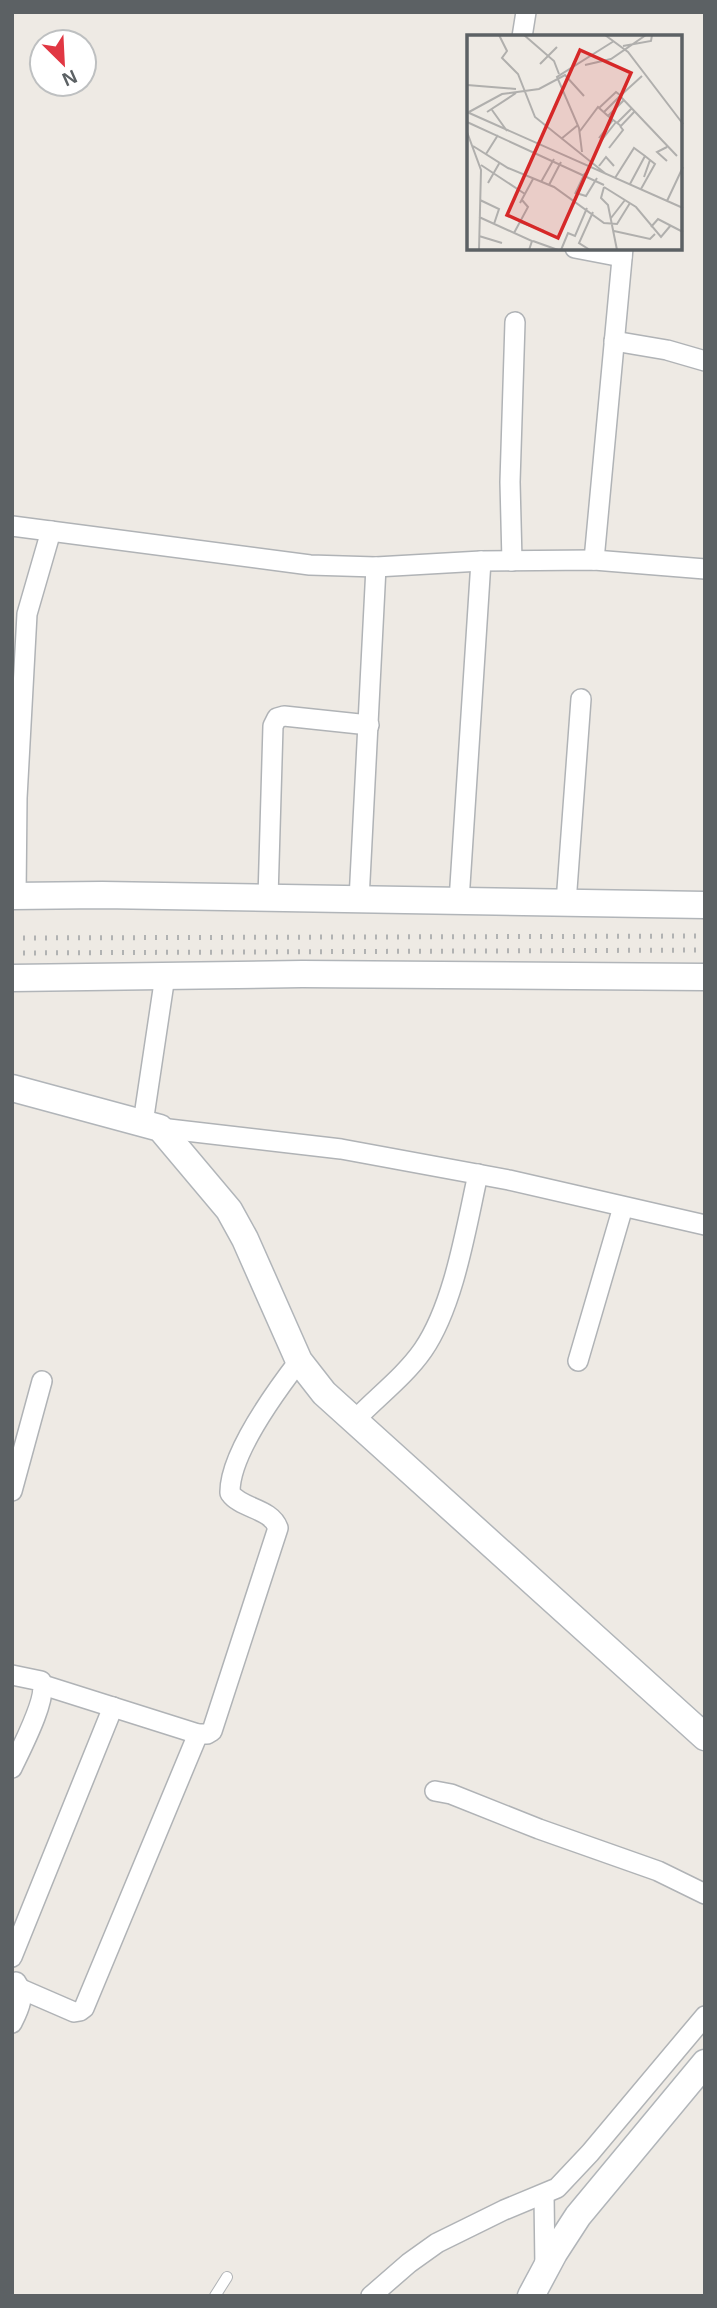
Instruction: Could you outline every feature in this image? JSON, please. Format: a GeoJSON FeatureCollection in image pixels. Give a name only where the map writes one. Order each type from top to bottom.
{"type":"FeatureCollection","features":[{"type":"Feature","properties":{"kind":"street"},"geometry":{"type":"LineString","coordinates":[[522,35],[526,12]]}},
{"type":"Feature","properties":{"kind":"street"},"geometry":{"type":"LineString","coordinates":[[594,250],[623,253],[594,560]]}},
{"type":"Feature","properties":{"kind":"street"},"geometry":{"type":"LineString","coordinates":[[512,561],[510,482],[515,322]]}},
{"type":"Feature","properties":{"kind":"street"},"geometry":{"type":"LineString","coordinates":[[614,341],[680,353],[705,361]]}},
{"type":"Feature","properties":{"kind":"street"},"geometry":{"type":"LineString","coordinates":[[12,526],[310,565],[376,566],[481,561],[594,560],[705,569]]}},
{"type":"Feature","properties":{"kind":"street"},"geometry":{"type":"LineString","coordinates":[[51,531],[33,586],[19,614],[14,896],[705,905]]}},
{"type":"Feature","properties":{"kind":"street"},"geometry":{"type":"LineString","coordinates":[[459,901],[481,561]]}},
{"type":"Feature","properties":{"kind":"street"},"geometry":{"type":"LineString","coordinates":[[359,900],[376,566]]}},
{"type":"Feature","properties":{"kind":"street"},"geometry":{"type":"LineString","coordinates":[[566,903],[581,699]]}},
{"type":"Feature","properties":{"kind":"street"},"geometry":{"type":"LineString","coordinates":[[268,898],[273,726],[277,718],[284,716],[369,725]]}},
{"type":"Feature","properties":{"kind":"street"},"geometry":{"type":"LineString","coordinates":[[12,978],[302,974],[705,977]]}},
{"type":"Feature","properties":{"kind":"street"},"geometry":{"type":"LineString","coordinates":[[165,976],[152,1126],[229,1210],[246,1239],[299,1361],[324,1393],[705,1737]]}},
{"type":"Feature","properties":{"kind":"street"},"geometry":{"type":"LineString","coordinates":[[12,1088],[152,1126],[341,1149],[478,1174],[705,1225]]}},
{"type":"Feature","properties":{"kind":"street"},"geometry":{"type":"LineString","coordinates":[[355,1420],[422,1352],[433,1334],[458,1260],[478,1174]]}},
{"type":"Feature","properties":{"kind":"street"},"geometry":{"type":"LineString","coordinates":[[578,1361],[623,1207]]}},
{"type":"Feature","properties":{"kind":"street"},"geometry":{"type":"LineString","coordinates":[[12,1675],[41,1681],[43,1685],[198,1734],[207,1734],[215,1725],[278,1528],[276,1521],[234,1499],[230,1493],[231,1479],[271,1398],[299,1361]]}},
{"type":"Feature","properties":{"kind":"street"},"geometry":{"type":"LineString","coordinates":[[12,1491],[42,1381]]}},
{"type":"Feature","properties":{"kind":"street"},"geometry":{"type":"LineString","coordinates":[[12,1768],[33,1720],[43,1685]]}},
{"type":"Feature","properties":{"kind":"street"},"geometry":{"type":"LineString","coordinates":[[12,1957],[113,1707]]}},
{"type":"Feature","properties":{"kind":"street"},"geometry":{"type":"LineString","coordinates":[[17,1985],[75,2012],[84,2008],[198,1734]]}},
{"type":"Feature","properties":{"kind":"street"},"geometry":{"type":"LineString","coordinates":[[435,1791],[451,1794],[658,1871],[705,1894]]}},
{"type":"Feature","properties":{"kind":"street"},"geometry":{"type":"LineString","coordinates":[[12,2023],[22,2001],[17,1985]]}},
{"type":"Feature","properties":{"kind":"street"},"geometry":{"type":"LineString","coordinates":[[371,2296],[409,2263],[438,2243],[504,2210],[544,2195],[569,2178],[705,2017]]}},
{"type":"Feature","properties":{"kind":"street"},"geometry":{"type":"LineString","coordinates":[[531,2296],[579,2216],[705,2063]]}},
{"type":"Feature","properties":{"kind":"street"},"geometry":{"type":"LineString","coordinates":[[544,2195],[545,2269]]}},
{"type":"Feature","properties":{"kind":"lane"},"geometry":{"type":"LineString","coordinates":[[215,2296],[227,2277]]}},
{"type":"Feature","properties":{"kind":"railway"},"geometry":{"type":"LineString","coordinates":[[12,938],[705,936]]}},
{"type":"Feature","properties":{"kind":"railway"},"geometry":{"type":"LineString","coordinates":[[12,953],[705,950]]}}]}
